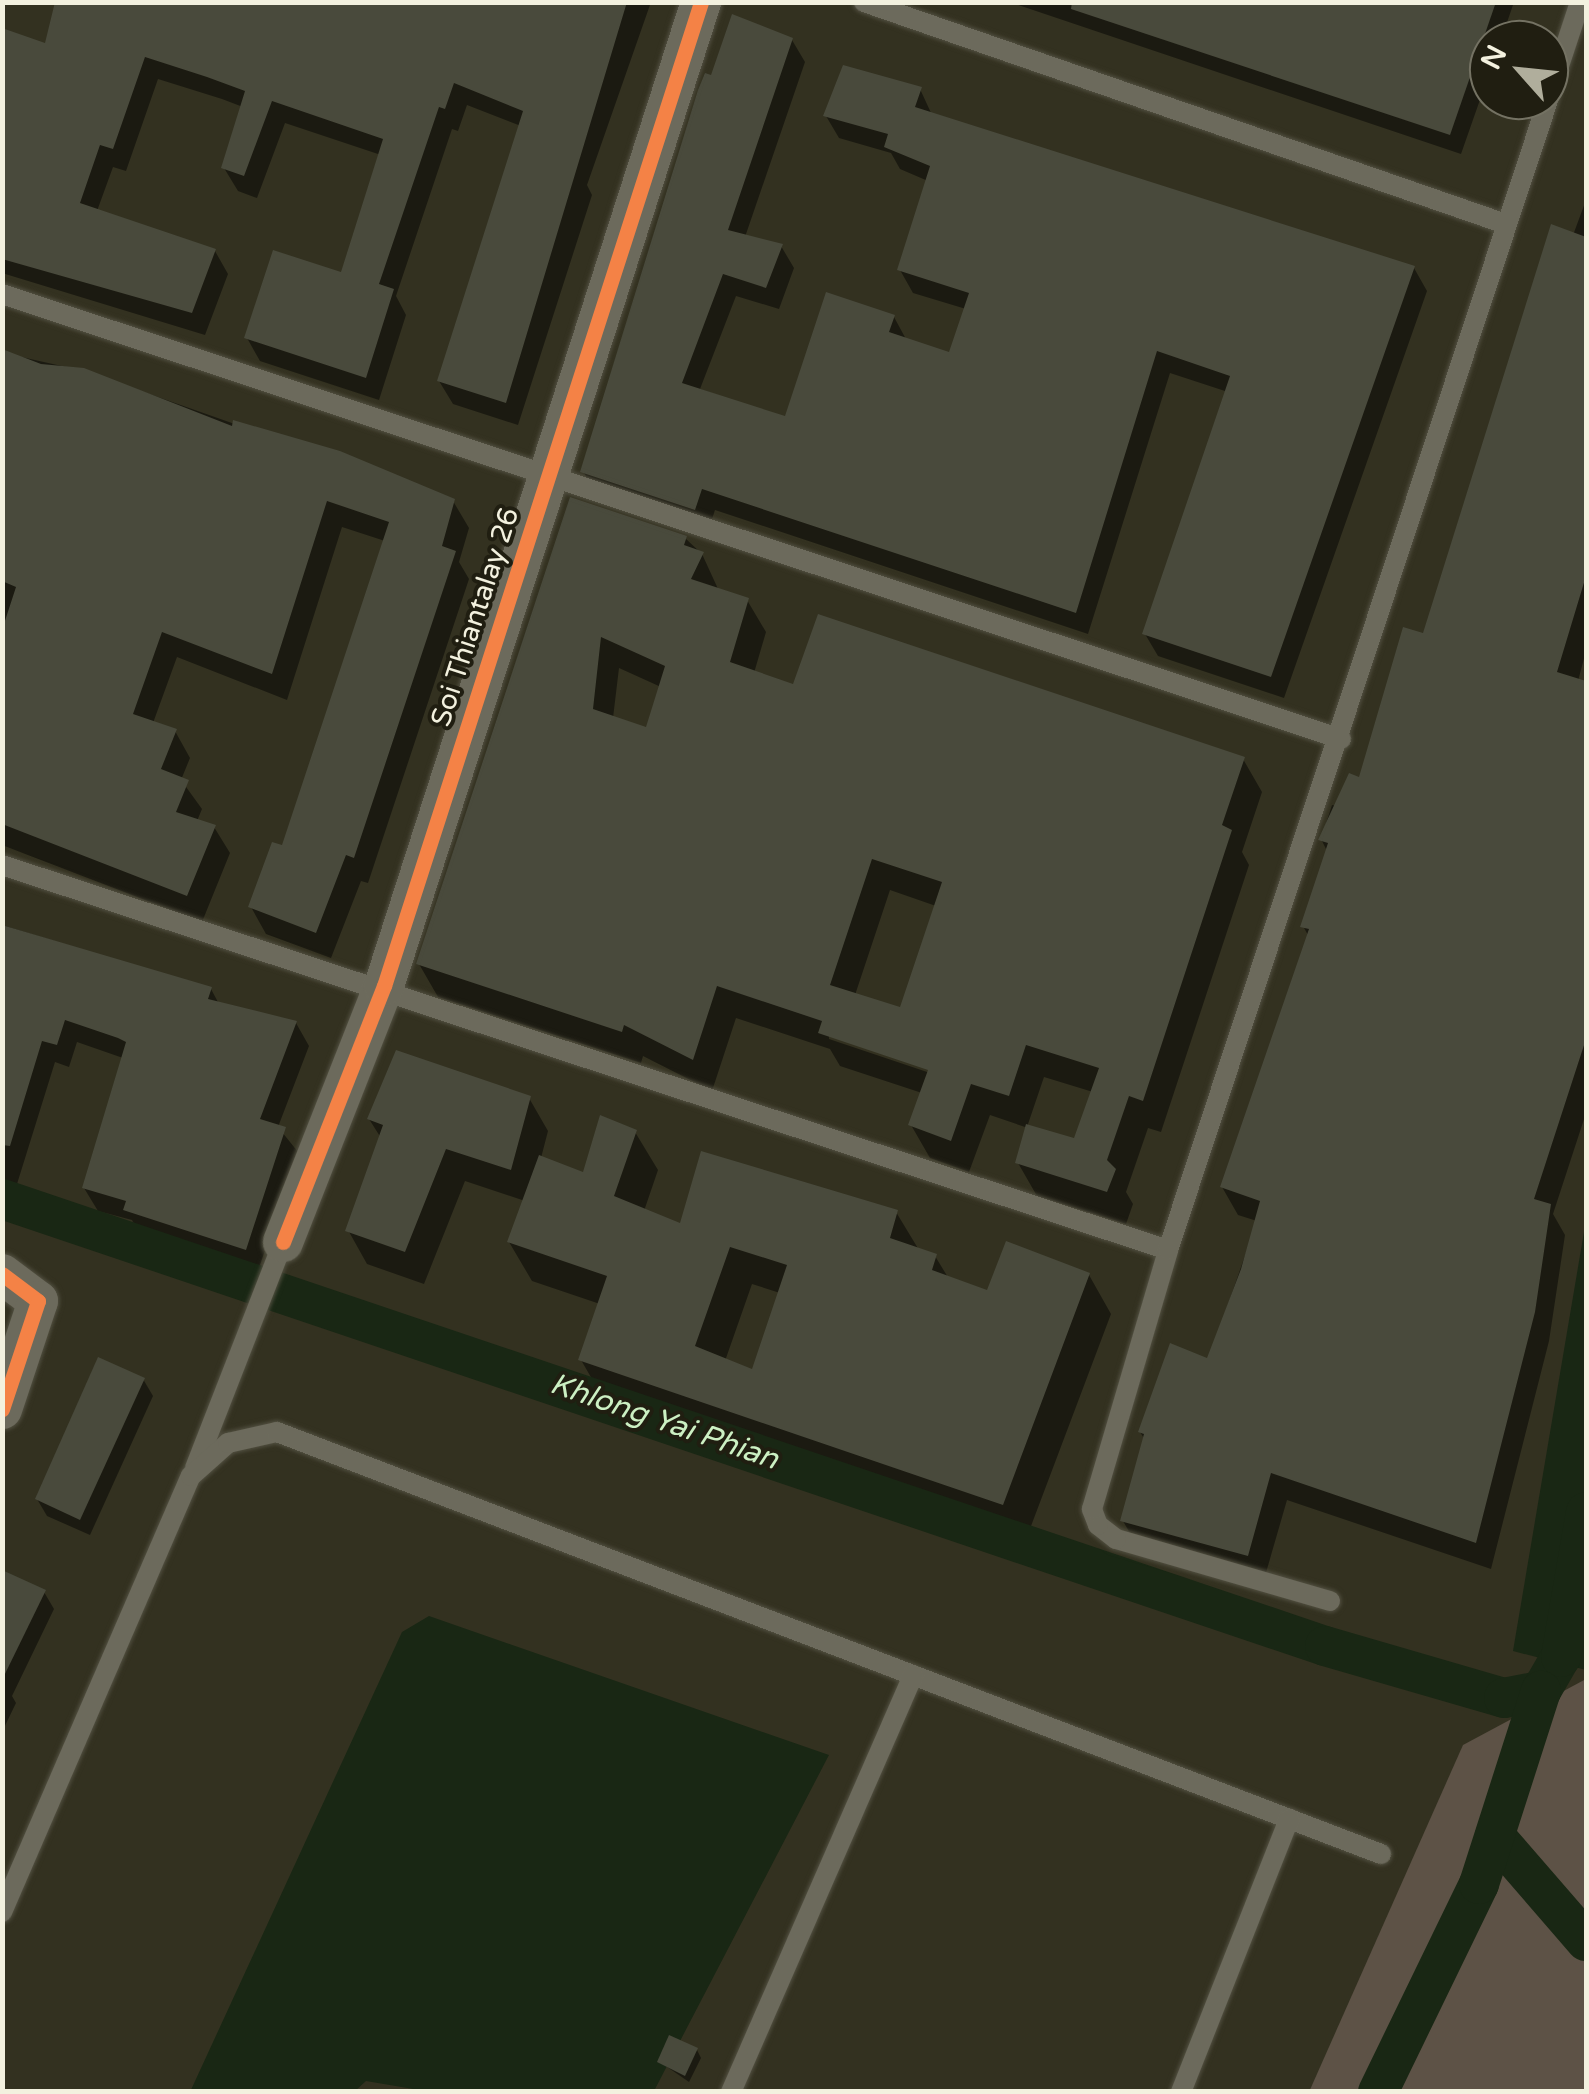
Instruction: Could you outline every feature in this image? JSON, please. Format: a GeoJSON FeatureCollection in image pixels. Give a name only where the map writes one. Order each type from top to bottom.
{"type":"FeatureCollection","features":[{"type":"Feature","properties":{"kind":"street","name":"Soi Thiantalay 26"},"geometry":{"type":"LineString","coordinates":[[283,1242],[384,986],[701,2]]}},
{"type":"Feature","properties":{"kind":"street"},"geometry":{"type":"LineString","coordinates":[[2,1274],[38,1301],[2,1409]]}},
{"type":"Feature","properties":{"kind":"lane"},"geometry":{"type":"LineString","coordinates":[[864,2],[1506,224]]}},
{"type":"Feature","properties":{"kind":"lane"},"geometry":{"type":"LineString","coordinates":[[1569,35],[1580,2]]}},
{"type":"Feature","properties":{"kind":"lane"},"geometry":{"type":"LineString","coordinates":[[1330,1601],[1116,1539],[1098,1525],[1092,1509],[1104,1456],[1168,1250],[1342,739],[1541,120]]}},
{"type":"Feature","properties":{"kind":"lane"},"geometry":{"type":"LineString","coordinates":[[2,294],[1342,739]]}},
{"type":"Feature","properties":{"kind":"lane"},"geometry":{"type":"LineString","coordinates":[[2,865],[384,986],[1168,1250]]}},
{"type":"Feature","properties":{"kind":"lane"},"geometry":{"type":"LineString","coordinates":[[2,1912],[192,1476],[283,1242]]}},
{"type":"Feature","properties":{"kind":"lane"},"geometry":{"type":"LineString","coordinates":[[192,1476],[228,1442],[277,1432],[1381,1854]]}},
{"type":"Feature","properties":{"kind":"lane"},"geometry":{"type":"LineString","coordinates":[[731,2092],[913,1675]]}},
{"type":"Feature","properties":{"kind":"lane"},"geometry":{"type":"LineString","coordinates":[[1181,2092],[1290,1819]]}},
{"type":"Feature","properties":{"kind":"shaded area"},"geometry":{"type":"Polygon","coordinates":[[[1586,1220],[1586,1670],[1513,1651],[1586,1220]]]}},
{"type":"Feature","properties":{"kind":"shaded area"},"geometry":{"type":"Polygon","coordinates":[[[429,1616],[829,1755],[654,2091],[431,2092],[366,2081],[355,2091],[190,2092],[402,1632],[429,1616]]]}},
{"type":"Feature","properties":{"kind":"shaded area"},"geometry":{"type":"Polygon","coordinates":[[[1586,1679],[1586,2091],[1309,2092],[1463,1745],[1586,1679]]]}},
{"type":"Feature","properties":{"kind":"building"},"geometry":{"type":"Polygon","coordinates":[[[55,2],[627,2],[506,403],[437,381],[523,111],[454,83],[445,109],[439,107],[379,284],[394,289],[366,378],[244,338],[273,250],[341,272],[383,139],[272,101],[244,176],[221,168],[245,91],[207,77],[145,57],[113,149],[100,145],[80,203],[216,249],[192,313],[2,259],[2,28],[45,43],[55,2]]]}},
{"type":"Feature","properties":{"kind":"building"},"geometry":{"type":"Polygon","coordinates":[[[1072,2],[1496,2],[1490,20],[1469,20],[1469,80],[1450,135],[1071,9],[1072,2]]]}},
{"type":"Feature","properties":{"kind":"building"},"geometry":{"type":"Polygon","coordinates":[[[732,14],[793,38],[728,230],[783,244],[766,288],[723,274],[682,383],[785,416],[826,292],[895,315],[889,332],[949,352],[969,293],[897,270],[930,166],[884,147],[888,134],[823,116],[843,65],[922,87],[915,107],[1415,266],[1271,677],[1142,634],[1230,376],[1157,351],[1076,613],[702,489],[695,510],[580,472],[698,90],[705,73],[711,75],[732,14]]]}},
{"type":"Feature","properties":{"kind":"building"},"geometry":{"type":"Polygon","coordinates":[[[1551,224],[1586,237],[1586,576],[1557,672],[1586,681],[1586,1039],[1534,1199],[1551,1204],[1535,1312],[1476,1543],[1271,1473],[1248,1556],[1120,1521],[1144,1434],[1138,1432],[1170,1343],[1207,1358],[1241,1269],[1260,1201],[1220,1187],[1309,929],[1300,927],[1328,843],[1318,840],[1349,773],[1359,777],[1403,627],[1423,633],[1551,224]]]}},
{"type":"Feature","properties":{"kind":"building"},"geometry":{"type":"Polygon","coordinates":[[[2,349],[41,364],[84,368],[232,426],[233,420],[340,451],[455,499],[442,546],[456,551],[354,858],[346,855],[316,933],[248,907],[272,842],[282,845],[389,522],[327,501],[272,674],[162,632],[133,714],[177,729],[161,769],[189,780],[176,812],[216,825],[187,896],[2,824],[2,630],[16,587],[2,581],[2,349]]]}},
{"type":"Feature","properties":{"kind":"building"},"geometry":{"type":"Polygon","coordinates":[[[570,497],[687,536],[684,545],[704,552],[691,579],[749,598],[730,662],[793,684],[818,614],[1245,757],[1222,825],[1232,830],[1143,1101],[1129,1096],[1107,1160],[1116,1169],[1107,1192],[1015,1163],[1026,1124],[1074,1138],[1099,1068],[1026,1045],[1009,1096],[971,1084],[951,1141],[908,1125],[928,1070],[818,1033],[822,1021],[717,986],[693,1060],[624,1025],[622,1032],[416,964],[570,497]],[[601,637],[593,709],[646,727],[665,666],[601,637]],[[872,859],[830,985],[900,1007],[942,882],[872,859]]]}},
{"type":"Feature","properties":{"kind":"building"},"geometry":{"type":"Polygon","coordinates":[[[2,925],[212,987],[208,999],[297,1021],[260,1119],[286,1127],[246,1250],[123,1210],[126,1201],[82,1188],[126,1042],[118,1038],[65,1020],[57,1045],[42,1041],[10,1146],[2,1145],[2,925]]]}},
{"type":"Feature","properties":{"kind":"building"},"geometry":{"type":"Polygon","coordinates":[[[396,1050],[531,1096],[511,1170],[446,1149],[405,1252],[345,1231],[383,1125],[367,1119],[396,1050]]]}},
{"type":"Feature","properties":{"kind":"building"},"geometry":{"type":"Polygon","coordinates":[[[600,1115],[637,1130],[614,1196],[680,1223],[701,1151],[898,1210],[890,1238],[937,1254],[932,1270],[987,1290],[1006,1241],[1090,1273],[1003,1505],[578,1360],[607,1276],[507,1242],[539,1155],[583,1172],[600,1115]],[[730,1247],[695,1346],[752,1369],[787,1265],[730,1247]]]}},
{"type":"Feature","properties":{"kind":"building"},"geometry":{"type":"Polygon","coordinates":[[[98,1357],[145,1378],[80,1520],[35,1499],[98,1357]]]}},
{"type":"Feature","properties":{"kind":"building"},"geometry":{"type":"Polygon","coordinates":[[[2,1570],[46,1590],[2,1680],[2,1570]]]}},
{"type":"Feature","properties":{"kind":"building"},"geometry":{"type":"Polygon","coordinates":[[[669,2035],[698,2048],[685,2076],[657,2062],[669,2035]]]}},
{"type":"Feature","properties":{"kind":"waterway","name":"Khlong Yai Phian"},"geometry":{"type":"LineString","coordinates":[[2,1199],[1325,1646],[1504,1698],[1541,1691],[1561,1657],[1586,1512]]}},
{"type":"Feature","properties":{"kind":"waterway"},"geometry":{"type":"LineString","coordinates":[[1378,2092],[1479,1884],[1541,1691]]}},
{"type":"Feature","properties":{"kind":"waterway"},"geometry":{"type":"LineString","coordinates":[[1495,1836],[1586,1941]]}},
{"type":"Feature","properties":{"kind":"cycle path"},"geometry":{"type":"LineString","coordinates":[[283,1242],[384,986],[701,2]]}},
{"type":"Feature","properties":{"kind":"cycle path"},"geometry":{"type":"LineString","coordinates":[[2,1274],[38,1301],[2,1409]]}}]}
